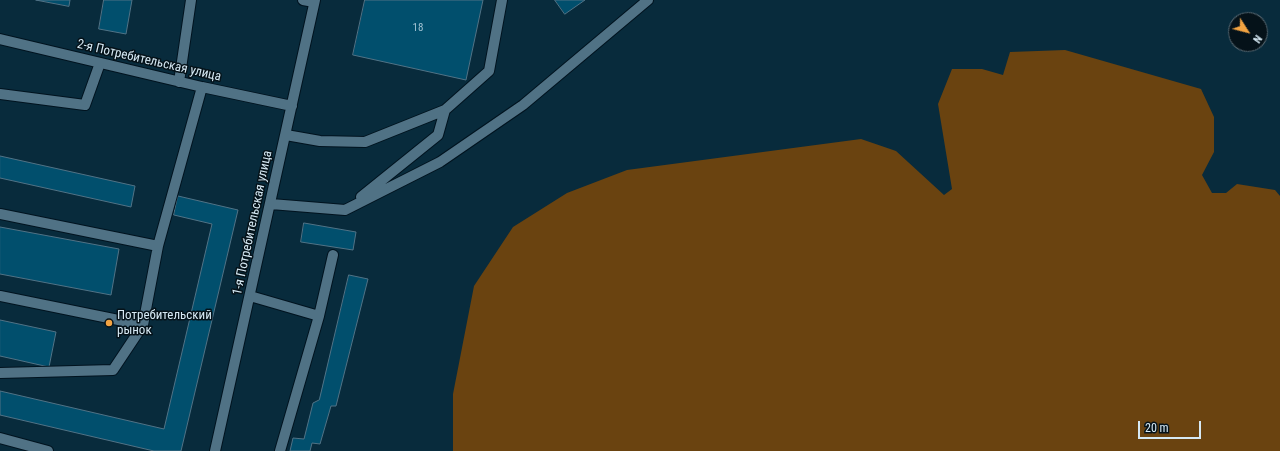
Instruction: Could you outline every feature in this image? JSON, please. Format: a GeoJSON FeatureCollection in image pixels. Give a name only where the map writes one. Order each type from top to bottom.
{"type":"FeatureCollection","features":[{"type":"Feature","properties":{"kind":"street"},"geometry":{"type":"LineString","coordinates":[[180,82],[191,0]]}},
{"type":"Feature","properties":{"kind":"street"},"geometry":{"type":"LineString","coordinates":[[303,0],[314,1]]}},
{"type":"Feature","properties":{"kind":"street"},"geometry":{"type":"LineString","coordinates":[[286,135],[320,141],[365,142],[445,110],[489,71],[502,0]]}},
{"type":"Feature","properties":{"kind":"street"},"geometry":{"type":"LineString","coordinates":[[271,204],[346,210],[440,162],[523,106],[648,0]]}},
{"type":"Feature","properties":{"kind":"street","name":"1-я Потребительская улица"},"geometry":{"type":"LineString","coordinates":[[215,451],[271,204],[314,1]]}},
{"type":"Feature","properties":{"kind":"street","name":"2-я Потребительская улица"},"geometry":{"type":"LineString","coordinates":[[0,39],[180,82],[292,106]]}},
{"type":"Feature","properties":{"kind":"street"},"geometry":{"type":"LineString","coordinates":[[0,94],[85,106],[100,63]]}},
{"type":"Feature","properties":{"kind":"street"},"geometry":{"type":"LineString","coordinates":[[0,373],[113,370],[143,324],[158,246],[202,87]]}},
{"type":"Feature","properties":{"kind":"street"},"geometry":{"type":"LineString","coordinates":[[346,210],[438,135],[445,110]]}},
{"type":"Feature","properties":{"kind":"street"},"geometry":{"type":"LineString","coordinates":[[0,214],[158,246]]}},
{"type":"Feature","properties":{"kind":"street"},"geometry":{"type":"LineString","coordinates":[[280,451],[319,316],[333,255]]}},
{"type":"Feature","properties":{"kind":"street"},"geometry":{"type":"LineString","coordinates":[[0,296],[143,324]]}},
{"type":"Feature","properties":{"kind":"street"},"geometry":{"type":"LineString","coordinates":[[250,296],[319,316]]}},
{"type":"Feature","properties":{"kind":"street"},"geometry":{"type":"LineString","coordinates":[[0,438],[48,451]]}},
{"type":"Feature","properties":{"kind":"shaded area"},"geometry":{"type":"Polygon","coordinates":[[[1065,50],[1201,89],[1214,117],[1214,152],[1202,175],[1212,193],[1226,193],[1237,184],[1275,190],[1280,196],[1280,451],[453,451],[453,394],[474,286],[513,227],[567,193],[627,170],[861,139],[896,151],[944,195],[952,189],[938,104],[952,69],[982,69],[1003,75],[1010,52],[1065,50]]]}},
{"type":"Feature","properties":{"kind":"building"},"geometry":{"type":"Polygon","coordinates":[[[36,0],[70,0],[69,6],[36,0]]]}},
{"type":"Feature","properties":{"kind":"building"},"geometry":{"type":"Polygon","coordinates":[[[104,0],[132,0],[126,34],[99,29],[104,0]]]}},
{"type":"Feature","properties":{"kind":"building"},"geometry":{"type":"Polygon","coordinates":[[[365,0],[483,0],[466,80],[353,55],[365,0]]]}},
{"type":"Feature","properties":{"kind":"building"},"geometry":{"type":"Polygon","coordinates":[[[555,0],[585,0],[565,14],[555,0]]]}},
{"type":"Feature","properties":{"kind":"building"},"geometry":{"type":"Polygon","coordinates":[[[0,156],[135,186],[131,207],[0,178],[0,156]]]}},
{"type":"Feature","properties":{"kind":"building"},"geometry":{"type":"Polygon","coordinates":[[[178,196],[238,210],[181,451],[154,451],[0,415],[0,391],[164,429],[212,224],[174,215],[178,196]]]}},
{"type":"Feature","properties":{"kind":"building"},"geometry":{"type":"Polygon","coordinates":[[[304,223],[356,232],[353,250],[301,242],[304,223]]]}},
{"type":"Feature","properties":{"kind":"building"},"geometry":{"type":"Polygon","coordinates":[[[0,227],[119,249],[111,295],[0,274],[0,227]]]}},
{"type":"Feature","properties":{"kind":"building"},"geometry":{"type":"Polygon","coordinates":[[[349,275],[368,279],[336,406],[331,406],[320,444],[312,443],[310,451],[290,451],[293,438],[304,439],[313,403],[319,400],[349,275]]]}},
{"type":"Feature","properties":{"kind":"building"},"geometry":{"type":"Polygon","coordinates":[[[0,320],[56,332],[49,367],[0,356],[0,320]]]}},
{"type":"Feature","properties":{"kind":"place","name":"Потребительский рынок"},"geometry":{"type":"Point","coordinates":[109,323]}}]}
